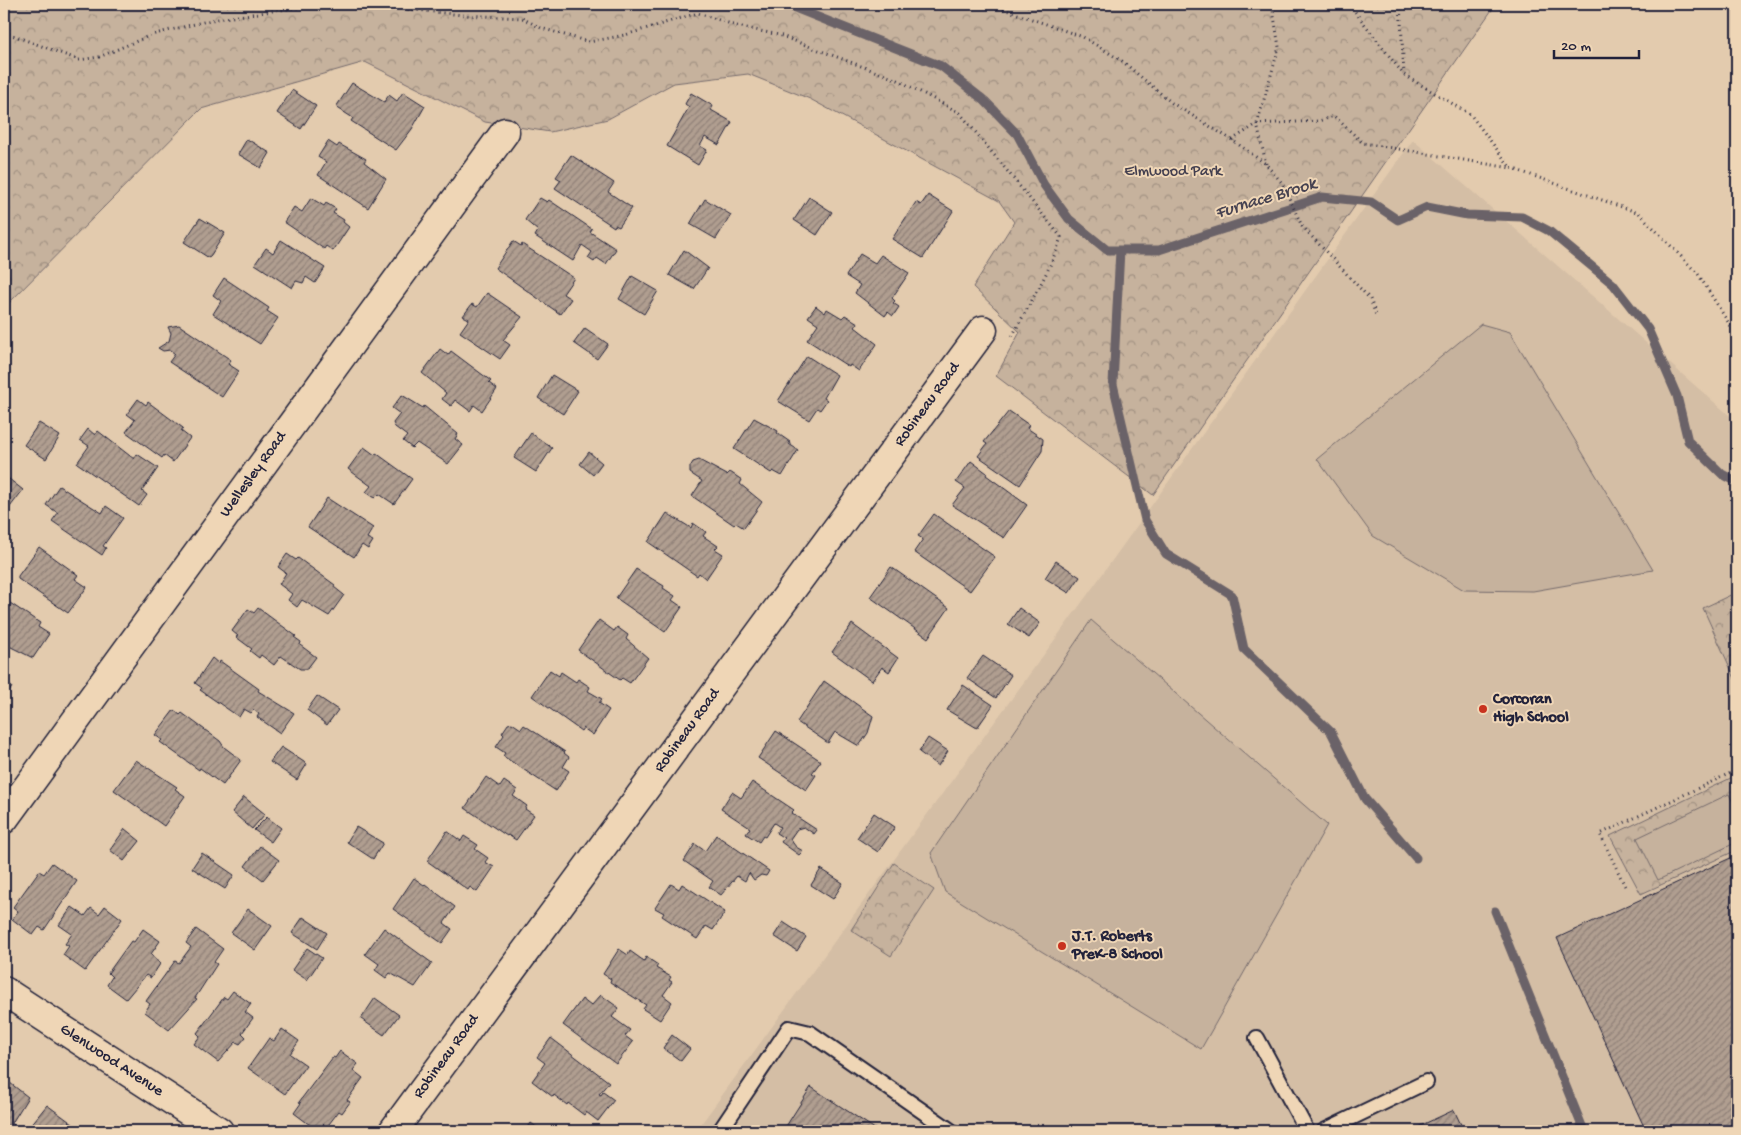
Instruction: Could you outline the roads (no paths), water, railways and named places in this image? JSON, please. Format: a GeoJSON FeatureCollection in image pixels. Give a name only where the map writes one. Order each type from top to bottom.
{"type":"FeatureCollection","features":[{"type":"Feature","properties":{"kind":"street","name":"Wellesley Road"},"geometry":{"type":"LineString","coordinates":[[4,819],[505,132]]}},
{"type":"Feature","properties":{"kind":"street","name":"Robineau Road"},"geometry":{"type":"LineString","coordinates":[[393,1131],[983,330]]}},
{"type":"Feature","properties":{"kind":"street","name":"Glenwood Avenue"},"geometry":{"type":"LineString","coordinates":[[4,992],[219,1131]]}},
{"type":"Feature","properties":{"kind":"lane"},"geometry":{"type":"LineString","coordinates":[[720,1131],[789,1028],[810,1033],[951,1131]]}},
{"type":"Feature","properties":{"kind":"lane"},"geometry":{"type":"LineString","coordinates":[[1257,1038],[1307,1131]]}},
{"type":"Feature","properties":{"kind":"lane"},"geometry":{"type":"LineString","coordinates":[[1324,1131],[1426,1082]]}},
{"type":"Feature","properties":{"kind":"waterway","name":"Furnace Brook"},"geometry":{"type":"LineString","coordinates":[[785,4],[941,66],[985,101],[1017,134],[1044,185],[1069,219],[1107,250],[1159,250],[1322,197],[1371,202],[1398,220],[1427,207],[1467,215],[1522,217],[1549,231],[1613,284],[1648,329],[1677,396],[1688,441],[1722,474],[1737,482]]}},
{"type":"Feature","properties":{"kind":"waterway"},"geometry":{"type":"LineString","coordinates":[[1120,250],[1113,384],[1145,520],[1166,554],[1232,595],[1244,649],[1331,732],[1365,799],[1416,858]]}},
{"type":"Feature","properties":{"kind":"waterway"},"geometry":{"type":"LineString","coordinates":[[1495,911],[1584,1131]]}},
{"type":"Feature","properties":{"kind":"place","name":"Corcoran High School"},"geometry":{"type":"Point","coordinates":[1483,709]}},
{"type":"Feature","properties":{"kind":"place","name":"J.T. Roberts PreK-8 School"},"geometry":{"type":"Point","coordinates":[1062,946]}},
{"type":"Feature","properties":{"kind":"park label","name":"Elmwood Park"},"geometry":{"type":"Point","coordinates":[1173,172]}}]}
